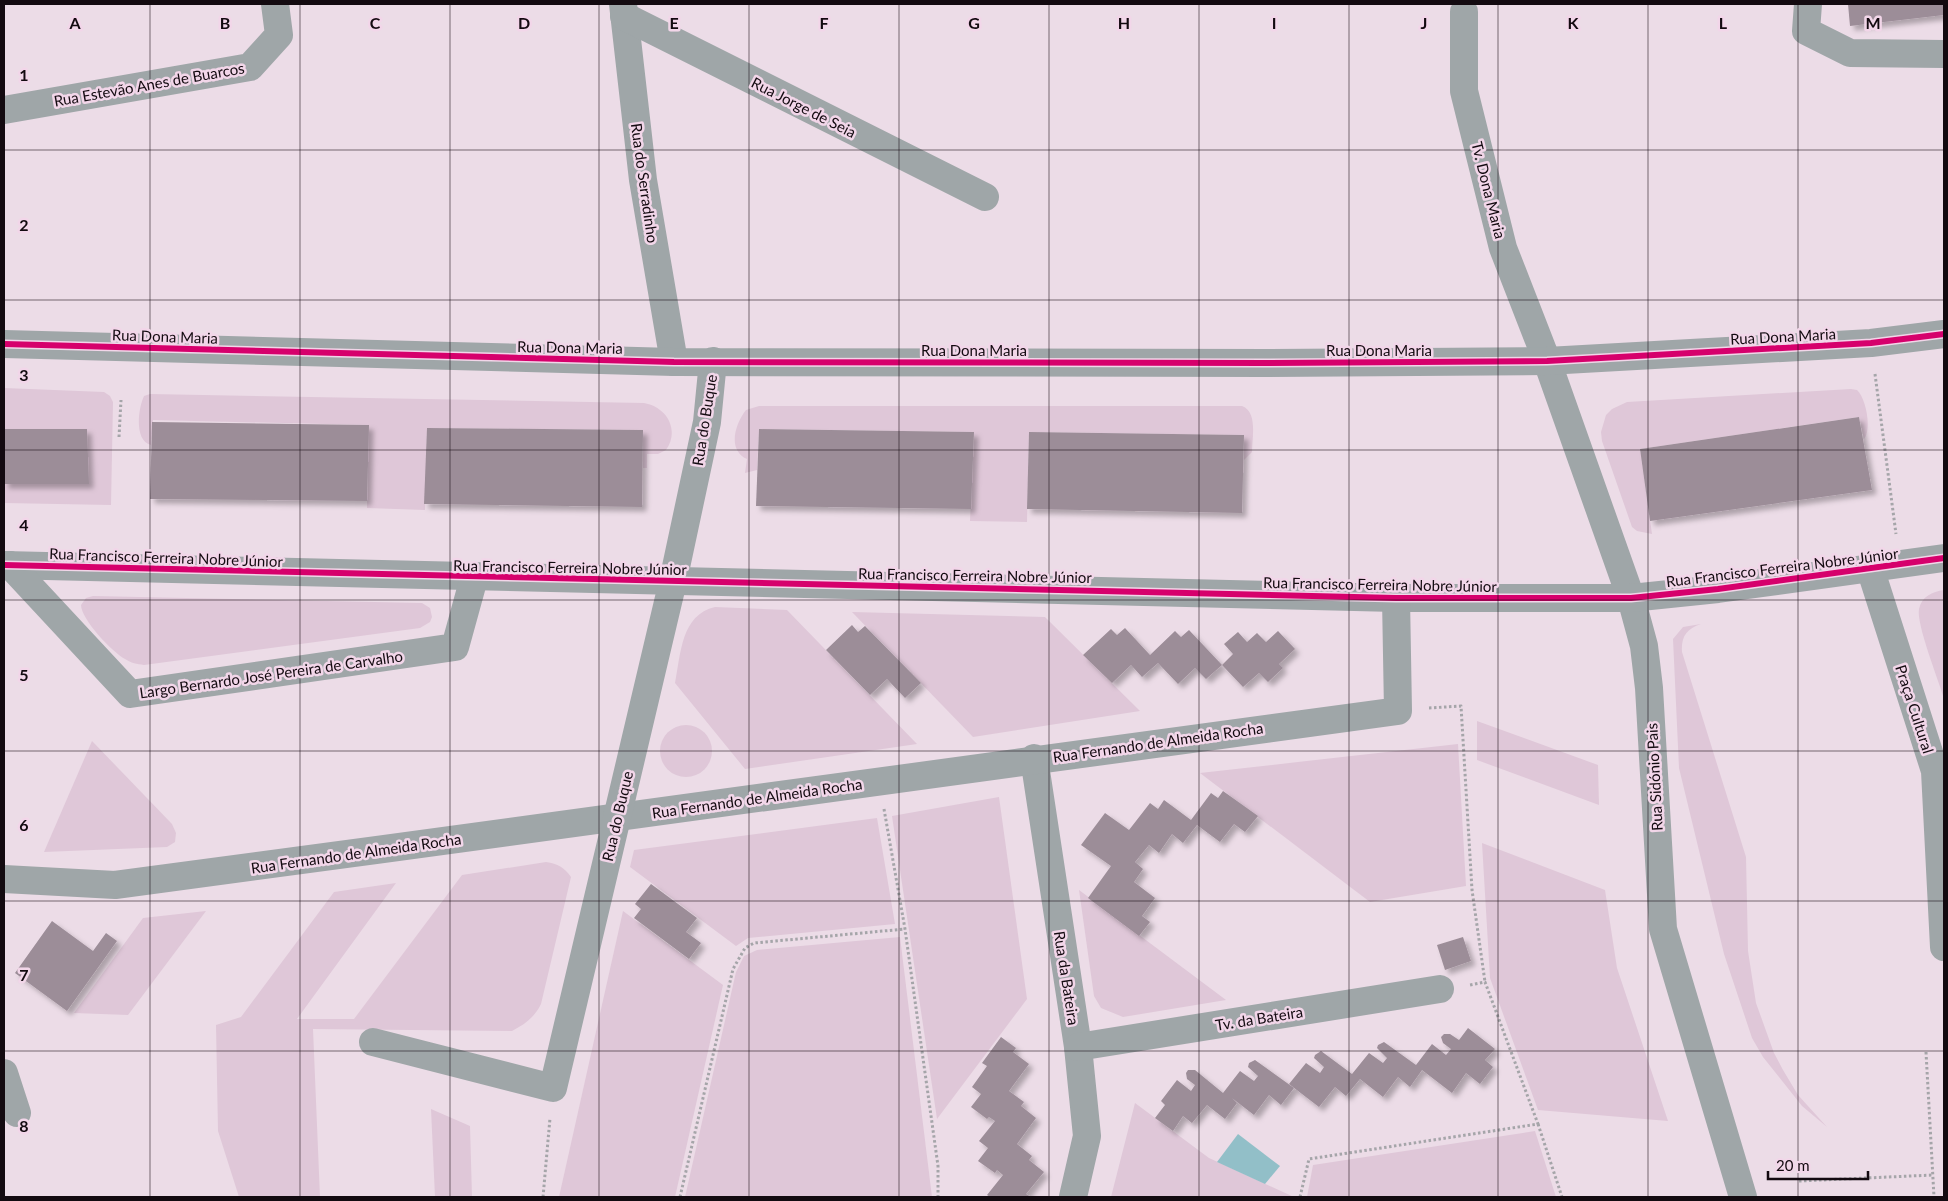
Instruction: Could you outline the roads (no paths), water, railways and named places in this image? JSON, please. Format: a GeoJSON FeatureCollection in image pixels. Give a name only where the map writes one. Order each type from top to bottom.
{"type":"FeatureCollection","features":[{"type":"Feature","properties":{"kind":"street","name":"Rua Estevão Anes de Buarcos"},"geometry":{"type":"LineString","coordinates":[[4,110],[250,67],[279,35],[275,4]]}},
{"type":"Feature","properties":{"kind":"street"},"geometry":{"type":"LineString","coordinates":[[1808,4],[1806,31],[1850,53],[1944,54]]}},
{"type":"Feature","properties":{"kind":"street","name":"Rua Jorge de Seia"},"geometry":{"type":"LineString","coordinates":[[623,10],[985,197]]}},
{"type":"Feature","properties":{"kind":"street","name":"Rua do Serradinho"},"geometry":{"type":"LineString","coordinates":[[623,10],[643,180],[674,362]]}},
{"type":"Feature","properties":{"kind":"street","name":"Tv. Dona Maria"},"geometry":{"type":"LineString","coordinates":[[1464,12],[1464,91],[1503,248],[1548,361]]}},
{"type":"Feature","properties":{"kind":"street","name":"Rua Dona Maria"},"geometry":{"type":"LineString","coordinates":[[4,344],[674,362],[1267,363],[1548,361],[1870,343],[1944,334]]}},
{"type":"Feature","properties":{"kind":"street","name":"Rua do Buque"},"geometry":{"type":"LineString","coordinates":[[373,1042],[553,1088],[673,581],[706,422],[713,361]]}},
{"type":"Feature","properties":{"kind":"street","name":"Rua Sidónio Pais"},"geometry":{"type":"LineString","coordinates":[[1548,361],[1631,598],[1644,646],[1649,688],[1663,929],[1743,1197]]}},
{"type":"Feature","properties":{"kind":"street","name":"Rua Francisco Ferreira Nobre Júnior"},"geometry":{"type":"LineString","coordinates":[[7,565],[474,578],[1396,598],[1631,598],[1718,589],[1944,558]]}},
{"type":"Feature","properties":{"kind":"street","name":"Largo Bernardo José Pereira de Carvalho"},"geometry":{"type":"LineString","coordinates":[[7,565],[130,694],[455,647],[474,578]]}},
{"type":"Feature","properties":{"kind":"street","name":"Praça Cultural"},"geometry":{"type":"LineString","coordinates":[[1870,568],[1935,771],[1944,947]]}},
{"type":"Feature","properties":{"kind":"street","name":"Rua Fernando de Almeida Rocha"},"geometry":{"type":"LineString","coordinates":[[4,880],[115,886],[880,782],[1034,758],[1398,710],[1396,598]]}},
{"type":"Feature","properties":{"kind":"street","name":"Rua da Bateira"},"geometry":{"type":"LineString","coordinates":[[1034,758],[1078,1047],[1087,1136],[1073,1197]]}},
{"type":"Feature","properties":{"kind":"street","name":"Tv. da Bateira"},"geometry":{"type":"LineString","coordinates":[[1078,1047],[1440,990]]}},
{"type":"Feature","properties":{"kind":"street"},"geometry":{"type":"LineString","coordinates":[[4,1073],[17,1112]]}},
{"type":"Feature","properties":{"kind":"water"},"geometry":{"type":"Polygon","coordinates":[[[1238,1134],[1280,1166],[1265,1184],[1217,1162],[1238,1134]]]}}]}
